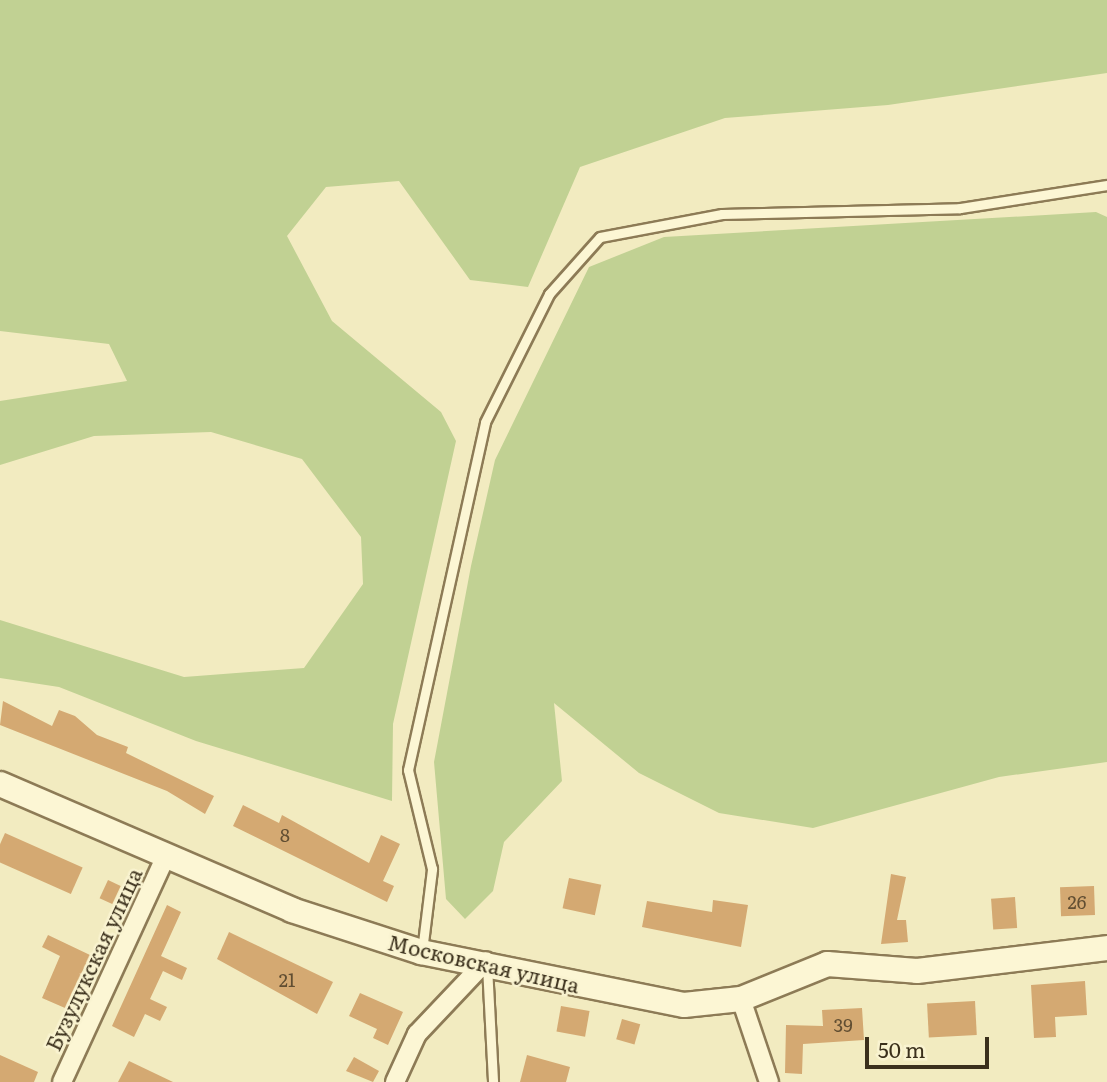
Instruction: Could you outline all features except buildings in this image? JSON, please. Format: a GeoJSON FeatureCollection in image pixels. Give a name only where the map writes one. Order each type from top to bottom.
{"type":"FeatureCollection","features":[{"type":"Feature","properties":{"kind":"street","name":"Московская улица"},"geometry":{"type":"LineString","coordinates":[[0,784],[292,910],[421,952],[486,961],[601,992],[684,1005],[741,999],[827,964],[917,971],[1107,948]]}},
{"type":"Feature","properties":{"kind":"street","name":"Бузулукская улица"},"geometry":{"type":"LineString","coordinates":[[62,1082],[166,856]]}},
{"type":"Feature","properties":{"kind":"street"},"geometry":{"type":"LineString","coordinates":[[396,1082],[417,1034],[486,961]]}},
{"type":"Feature","properties":{"kind":"street"},"geometry":{"type":"LineString","coordinates":[[741,999],[769,1082]]}},
{"type":"Feature","properties":{"kind":"lane"},"geometry":{"type":"LineString","coordinates":[[421,952],[432,869],[408,770],[485,422],[550,294],[600,237],[722,214],[960,208],[1107,185]]}},
{"type":"Feature","properties":{"kind":"lane"},"geometry":{"type":"LineString","coordinates":[[486,961],[493,1082]]}},
{"type":"Feature","properties":{"kind":"green space"},"geometry":{"type":"Polygon","coordinates":[[[0,0],[1107,0],[1107,73],[888,105],[725,118],[580,167],[528,287],[470,280],[399,181],[326,187],[287,236],[332,321],[441,412],[456,441],[393,724],[392,801],[196,741],[59,687],[0,678],[0,620],[184,677],[304,668],[363,584],[361,537],[302,459],[211,432],[94,436],[0,465],[0,401],[127,381],[109,344],[0,331],[0,0]]]}},
{"type":"Feature","properties":{"kind":"green space"},"geometry":{"type":"Polygon","coordinates":[[[1096,212],[1107,217],[1107,762],[999,777],[813,828],[719,813],[639,773],[554,703],[562,781],[504,842],[493,891],[465,919],[446,899],[434,762],[471,566],[495,460],[589,267],[664,237],[1096,212]]]}}]}
